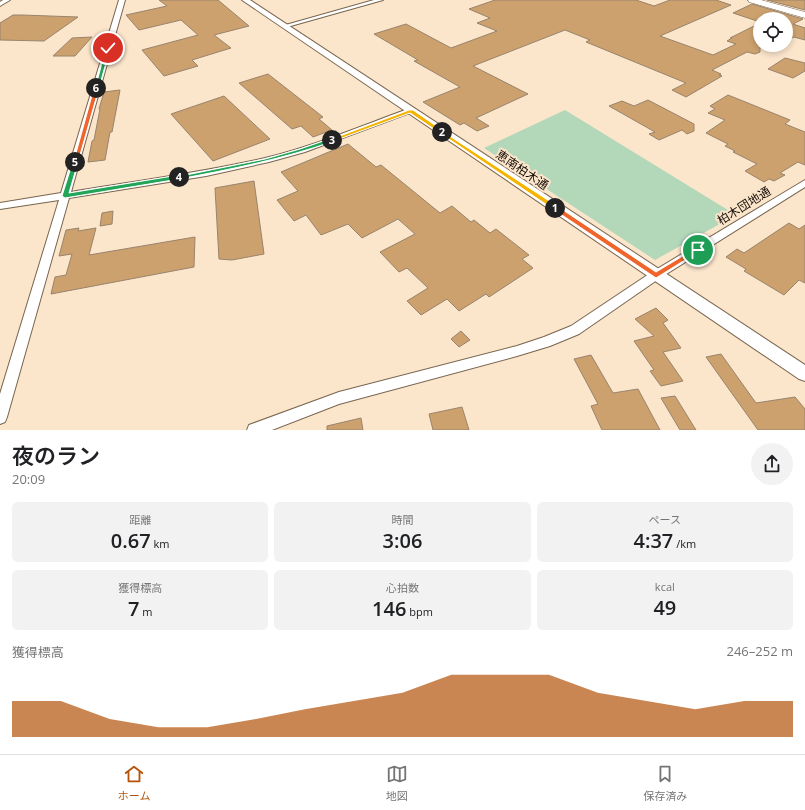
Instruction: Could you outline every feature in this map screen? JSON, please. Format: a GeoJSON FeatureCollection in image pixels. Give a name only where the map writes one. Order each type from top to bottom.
{"type":"FeatureCollection","features":[{"type":"Feature","properties":{"kind":"main road"},"geometry":{"type":"LineString","coordinates":[[752,0],[805,16]]}},
{"type":"Feature","properties":{"kind":"main road"},"geometry":{"type":"LineString","coordinates":[[764,0],[805,12]]}},
{"type":"Feature","properties":{"kind":"street"},"geometry":{"type":"LineString","coordinates":[[0,4],[7,0]]}},
{"type":"Feature","properties":{"kind":"street"},"geometry":{"type":"LineString","coordinates":[[0,418],[122,0]]}},
{"type":"Feature","properties":{"kind":"street","name":"恵南柏木通"},"geometry":{"type":"LineString","coordinates":[[245,0],[656,276],[805,374]]}},
{"type":"Feature","properties":{"kind":"street"},"geometry":{"type":"LineString","coordinates":[[285,26],[380,0]]}},
{"type":"Feature","properties":{"kind":"street"},"geometry":{"type":"LineString","coordinates":[[0,206],[206,173],[266,160],[302,150],[411,112]]}},
{"type":"Feature","properties":{"kind":"street","name":"柏木団地通"},"geometry":{"type":"LineString","coordinates":[[254,430],[339,398],[517,351],[546,342],[575,330],[656,276],[805,183]]}},
{"type":"Feature","properties":{"kind":"green space"},"geometry":{"type":"Polygon","coordinates":[[[565,110],[736,215],[655,260],[484,148],[565,110]]]}},
{"type":"Feature","properties":{"kind":"building"},"geometry":{"type":"Polygon","coordinates":[[[159,0],[218,0],[249,26],[214,35],[231,48],[192,60],[198,66],[164,76],[142,50],[198,35],[181,20],[139,30],[126,15],[167,6],[159,0]]]}},
{"type":"Feature","properties":{"kind":"building"},"geometry":{"type":"Polygon","coordinates":[[[495,0],[636,0],[654,6],[670,0],[716,0],[731,5],[660,36],[713,55],[736,44],[727,41],[753,26],[753,52],[760,52],[755,54],[747,52],[712,70],[721,74],[719,75],[722,76],[686,97],[672,90],[686,83],[586,42],[590,40],[565,30],[473,66],[528,94],[476,118],[489,126],[477,131],[464,123],[460,125],[423,102],[460,87],[414,61],[418,60],[374,34],[406,24],[451,48],[497,31],[477,23],[490,18],[469,9],[495,0]]]}},
{"type":"Feature","properties":{"kind":"building"},"geometry":{"type":"Polygon","coordinates":[[[767,0],[805,0],[805,10],[767,0]]]}},
{"type":"Feature","properties":{"kind":"building"},"geometry":{"type":"Polygon","coordinates":[[[752,4],[779,12],[753,12],[753,20],[733,13],[752,4]]]}},
{"type":"Feature","properties":{"kind":"building"},"geometry":{"type":"Polygon","coordinates":[[[13,15],[78,17],[44,41],[0,40],[0,23],[13,15]]]}},
{"type":"Feature","properties":{"kind":"building"},"geometry":{"type":"Polygon","coordinates":[[[793,16],[803,19],[793,24],[793,16]]]}},
{"type":"Feature","properties":{"kind":"building"},"geometry":{"type":"Polygon","coordinates":[[[793,24],[805,28],[805,40],[794,37],[793,24]]]}},
{"type":"Feature","properties":{"kind":"building"},"geometry":{"type":"Polygon","coordinates":[[[92,37],[75,56],[53,56],[72,38],[92,37]]]}},
{"type":"Feature","properties":{"kind":"building"},"geometry":{"type":"Polygon","coordinates":[[[785,58],[805,63],[805,71],[793,78],[768,69],[785,58]]]}},
{"type":"Feature","properties":{"kind":"building"},"geometry":{"type":"Polygon","coordinates":[[[268,74],[323,117],[319,119],[332,130],[313,137],[301,126],[292,129],[239,83],[268,74]]]}},
{"type":"Feature","properties":{"kind":"building"},"geometry":{"type":"Polygon","coordinates":[[[120,90],[105,160],[88,162],[104,92],[120,90]]]}},
{"type":"Feature","properties":{"kind":"building"},"geometry":{"type":"Polygon","coordinates":[[[728,95],[790,120],[785,124],[805,132],[805,165],[798,162],[780,173],[785,175],[774,181],[769,179],[764,182],[745,171],[757,164],[733,152],[735,151],[725,146],[728,144],[706,133],[725,120],[708,113],[715,109],[710,106],[728,95]]]}},
{"type":"Feature","properties":{"kind":"building"},"geometry":{"type":"Polygon","coordinates":[[[224,96],[270,139],[213,161],[171,114],[224,96]]]}},
{"type":"Feature","properties":{"kind":"building"},"geometry":{"type":"Polygon","coordinates":[[[648,100],[694,124],[694,131],[687,134],[682,130],[659,140],[649,134],[655,132],[609,106],[622,101],[634,106],[648,100]]]}},
{"type":"Feature","properties":{"kind":"building"},"geometry":{"type":"Polygon","coordinates":[[[348,144],[376,167],[381,165],[440,213],[452,206],[471,222],[474,220],[490,233],[496,229],[529,255],[522,259],[533,268],[489,297],[486,294],[459,311],[447,299],[421,315],[407,301],[428,288],[407,268],[399,272],[380,252],[415,234],[398,219],[362,238],[348,224],[321,235],[306,215],[294,221],[277,200],[298,191],[281,172],[348,144]]]}},
{"type":"Feature","properties":{"kind":"building"},"geometry":{"type":"Polygon","coordinates":[[[254,181],[264,254],[232,260],[219,259],[215,188],[254,181]]]}},
{"type":"Feature","properties":{"kind":"building"},"geometry":{"type":"Polygon","coordinates":[[[113,211],[112,224],[100,226],[102,213],[113,211]]]}},
{"type":"Feature","properties":{"kind":"building"},"geometry":{"type":"Polygon","coordinates":[[[789,223],[799,229],[805,225],[805,283],[799,280],[784,295],[744,271],[746,269],[726,257],[737,249],[744,253],[789,223]]]}},
{"type":"Feature","properties":{"kind":"building"},"geometry":{"type":"Polygon","coordinates":[[[79,228],[78,231],[96,228],[89,255],[195,237],[194,267],[51,294],[55,277],[66,275],[72,254],[59,256],[66,230],[79,228]]]}},
{"type":"Feature","properties":{"kind":"building"},"geometry":{"type":"Polygon","coordinates":[[[656,308],[668,320],[663,323],[681,348],[663,352],[683,381],[661,386],[650,371],[654,370],[634,341],[654,336],[635,319],[656,308]]]}},
{"type":"Feature","properties":{"kind":"building"},"geometry":{"type":"Polygon","coordinates":[[[461,331],[470,340],[459,347],[451,339],[461,331]]]}},
{"type":"Feature","properties":{"kind":"building"},"geometry":{"type":"Polygon","coordinates":[[[721,354],[756,403],[795,397],[805,409],[805,430],[758,430],[706,357],[721,354]]]}},
{"type":"Feature","properties":{"kind":"building"},"geometry":{"type":"Polygon","coordinates":[[[591,355],[613,393],[638,389],[660,430],[602,430],[591,406],[598,404],[574,359],[591,355]]]}},
{"type":"Feature","properties":{"kind":"building"},"geometry":{"type":"Polygon","coordinates":[[[675,396],[696,430],[680,430],[661,398],[675,396]]]}},
{"type":"Feature","properties":{"kind":"building"},"geometry":{"type":"Polygon","coordinates":[[[462,407],[469,430],[433,430],[429,414],[462,407]]]}},
{"type":"Feature","properties":{"kind":"building"},"geometry":{"type":"Polygon","coordinates":[[[361,418],[363,430],[327,430],[327,426],[361,418]]]}},
{"type":"Feature","properties":{"kind":"route"},"geometry":{"type":"LineString","coordinates":[[108,48],[65,196],[206,173],[266,160],[302,150],[411,112],[656,276],[698,250]]}}]}
